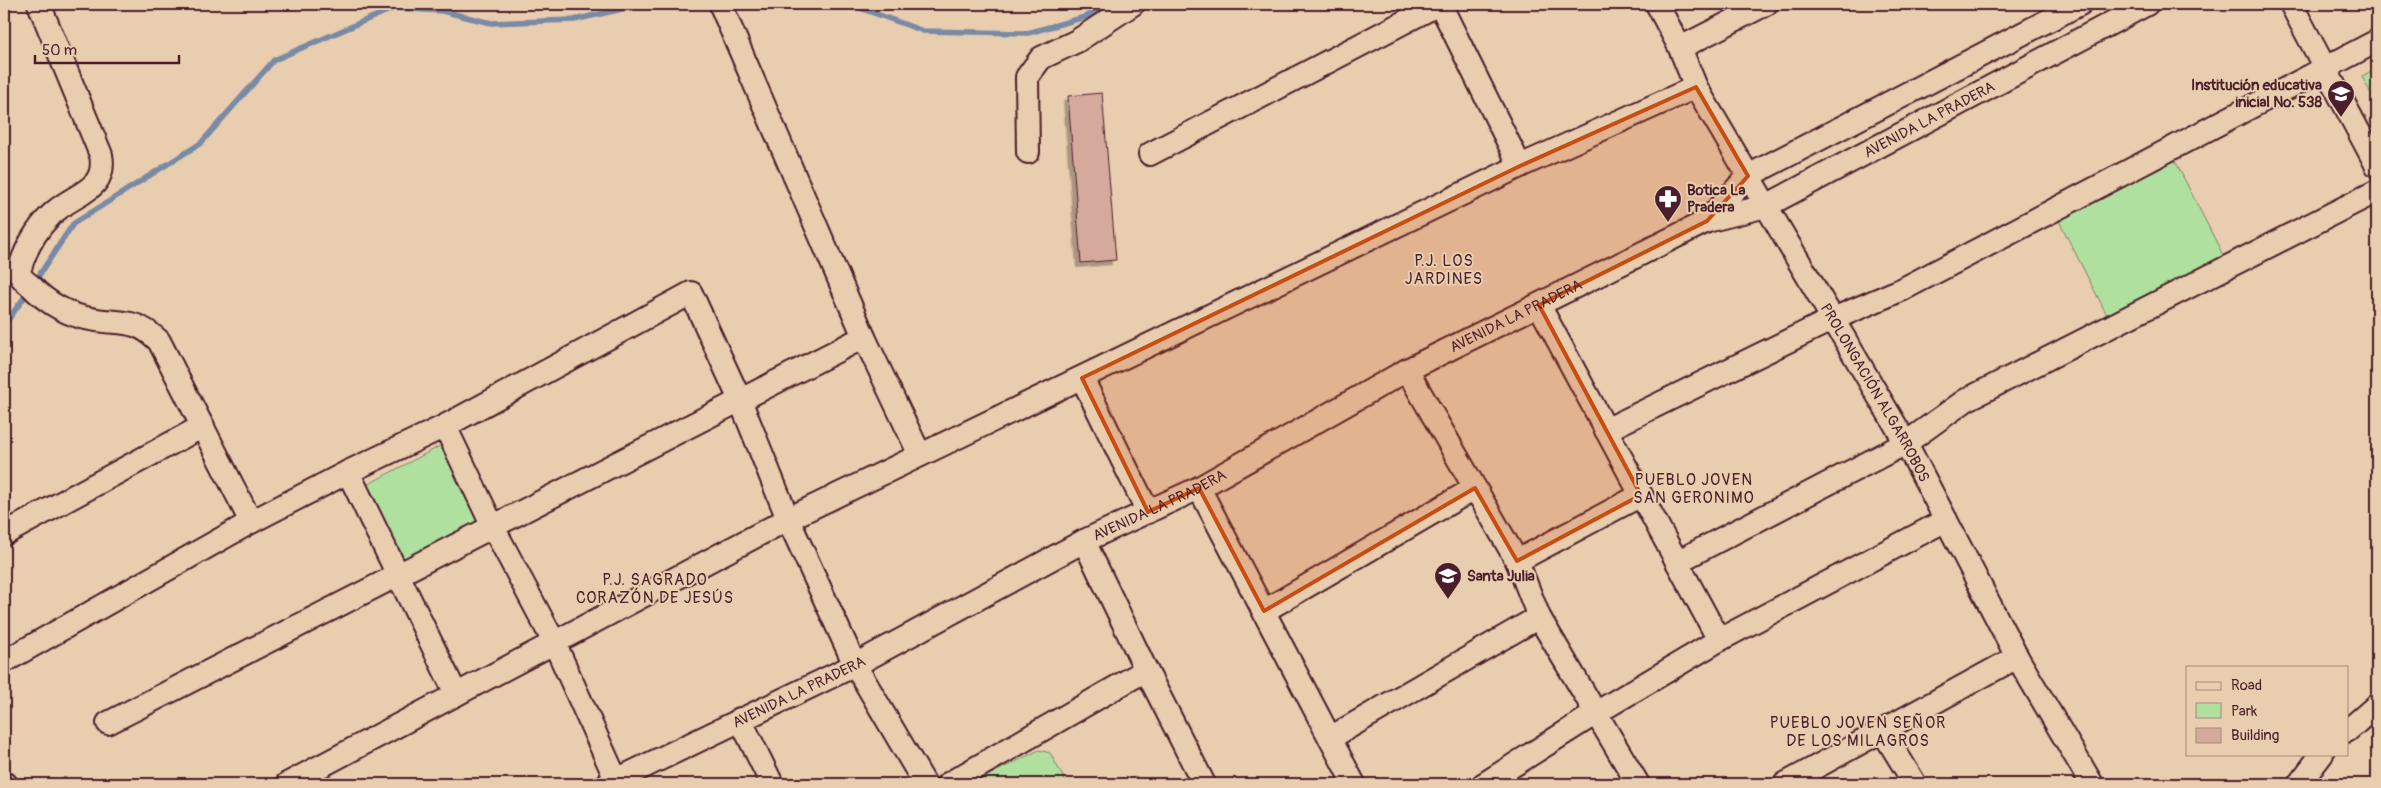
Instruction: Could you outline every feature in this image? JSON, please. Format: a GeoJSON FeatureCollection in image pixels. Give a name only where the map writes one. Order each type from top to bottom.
{"type":"FeatureCollection","features":[{"type":"Feature","properties":{"kind":"street"},"geometry":{"type":"LineString","coordinates":[[40,4],[98,146],[103,166],[102,173],[96,182],[58,208],[35,235],[18,271],[31,286],[69,314],[98,320],[126,322],[152,334],[159,341],[251,522]]}},
{"type":"Feature","properties":{"kind":"street"},"geometry":{"type":"LineString","coordinates":[[1150,154],[1440,4],[1520,166]]}},
{"type":"Feature","properties":{"kind":"street","name":"PROLONGACIÓN ALGARROBOS"},"geometry":{"type":"LineString","coordinates":[[1657,4],[1680,48],[1696,87],[1906,443],[2017,657],[2092,784]]}},
{"type":"Feature","properties":{"kind":"street"},"geometry":{"type":"LineString","coordinates":[[1680,48],[1766,4]]}},
{"type":"Feature","properties":{"kind":"street","name":"AVENIDA LA PRADERA"},"geometry":{"type":"LineString","coordinates":[[1707,221],[1748,176],[2080,4]]}},
{"type":"Feature","properties":{"kind":"street","name":"AVENIDA LA PRADERA"},"geometry":{"type":"LineString","coordinates":[[614,783],[740,719],[855,665],[1084,541],[1200,488],[1407,370],[1707,221],[1766,206],[2147,4]]}},
{"type":"Feature","properties":{"kind":"street"},"geometry":{"type":"LineString","coordinates":[[2291,4],[2377,166]]}},
{"type":"Feature","properties":{"kind":"street"},"geometry":{"type":"LineString","coordinates":[[1028,152],[1027,77],[1041,58],[1077,41],[1123,6]]}},
{"type":"Feature","properties":{"kind":"street"},"geometry":{"type":"LineString","coordinates":[[722,8],[864,337],[920,455]]}},
{"type":"Feature","properties":{"kind":"street"},"geometry":{"type":"LineString","coordinates":[[1606,430],[1833,319],[1903,289],[2377,41]]}},
{"type":"Feature","properties":{"kind":"street"},"geometry":{"type":"LineString","coordinates":[[287,784],[788,518],[1520,166],[1696,87]]}},
{"type":"Feature","properties":{"kind":"street"},"geometry":{"type":"LineString","coordinates":[[1677,562],[1906,443],[1966,400],[2377,191]]}},
{"type":"Feature","properties":{"kind":"street"},"geometry":{"type":"LineString","coordinates":[[7,660],[251,522],[348,472],[445,426],[691,293],[740,400],[788,518],[855,665],[925,784]]}},
{"type":"Feature","properties":{"kind":"street"},"geometry":{"type":"LineString","coordinates":[[1539,305],[1718,640]]}},
{"type":"Feature","properties":{"kind":"street"},"geometry":{"type":"LineString","coordinates":[[108,723],[864,337]]}},
{"type":"Feature","properties":{"kind":"street"},"geometry":{"type":"LineString","coordinates":[[1407,370],[1517,561],[1539,617],[1638,784]]}},
{"type":"Feature","properties":{"kind":"street"},"geometry":{"type":"LineString","coordinates":[[1082,378],[1148,512]]}},
{"type":"Feature","properties":{"kind":"street"},"geometry":{"type":"LineString","coordinates":[[4,534],[203,426]]}},
{"type":"Feature","properties":{"kind":"street"},"geometry":{"type":"LineString","coordinates":[[445,426],[492,527],[554,642],[614,783]]}},
{"type":"Feature","properties":{"kind":"street"},"geometry":{"type":"LineString","coordinates":[[348,472],[456,694]]}},
{"type":"Feature","properties":{"kind":"street"},"geometry":{"type":"LineString","coordinates":[[1200,488],[1354,784]]}},
{"type":"Feature","properties":{"kind":"street"},"geometry":{"type":"LineString","coordinates":[[1264,611],[1475,488]]}},
{"type":"Feature","properties":{"kind":"street"},"geometry":{"type":"LineString","coordinates":[[1517,561],[1640,495]]}},
{"type":"Feature","properties":{"kind":"street"},"geometry":{"type":"LineString","coordinates":[[1484,784],[1596,713],[1718,640],[1946,520]]}},
{"type":"Feature","properties":{"kind":"street"},"geometry":{"type":"LineString","coordinates":[[1084,541],[1146,670],[1204,784]]}},
{"type":"Feature","properties":{"kind":"street"},"geometry":{"type":"LineString","coordinates":[[1330,738],[1539,617]]}},
{"type":"Feature","properties":{"kind":"street"},"geometry":{"type":"LineString","coordinates":[[1785,784],[2017,657]]}},
{"type":"Feature","properties":{"kind":"street"},"geometry":{"type":"LineString","coordinates":[[948,784],[1146,670]]}},
{"type":"Feature","properties":{"kind":"street"},"geometry":{"type":"LineString","coordinates":[[2348,730],[2377,705]]}},
{"type":"Feature","properties":{"kind":"street"},"geometry":{"type":"LineString","coordinates":[[740,719],[772,784]]}},
{"type":"Feature","properties":{"kind":"street"},"geometry":{"type":"LineString","coordinates":[[1883,732],[1914,784]]}},
{"type":"Feature","properties":{"kind":"street"},"geometry":{"type":"LineString","coordinates":[[2298,784],[2320,756]]}},
{"type":"Feature","properties":{"kind":"highlighted area"},"geometry":{"type":"Polygon","coordinates":[[[1696,87],[1748,176],[1707,221],[1539,305],[1641,495],[1517,561],[1475,488],[1264,611],[1199,488],[1148,512],[1082,378],[1520,166],[1696,87]]]}},
{"type":"Feature","properties":{"kind":"green space"},"geometry":{"type":"Polygon","coordinates":[[[2377,68],[2377,106],[2362,76],[2377,68]]]}},
{"type":"Feature","properties":{"kind":"green space"},"geometry":{"type":"Polygon","coordinates":[[[2173,157],[2226,261],[2110,321],[2057,217],[2173,157]]]}},
{"type":"Feature","properties":{"kind":"green space"},"geometry":{"type":"Polygon","coordinates":[[[440,446],[484,526],[405,566],[365,486],[440,446]]]}},
{"type":"Feature","properties":{"kind":"green space"},"geometry":{"type":"Polygon","coordinates":[[[1039,750],[1050,753],[1067,784],[971,784],[1039,750]]]}},
{"type":"Feature","properties":{"kind":"building"},"geometry":{"type":"Polygon","coordinates":[[[1102,93],[1116,260],[1081,263],[1068,96],[1102,93]]]}},
{"type":"Feature","properties":{"kind":"waterway"},"geometry":{"type":"LineString","coordinates":[[34,283],[73,224],[201,143],[274,60],[394,8],[442,11],[491,23],[574,20],[644,4]]}},
{"type":"Feature","properties":{"kind":"waterway"},"geometry":{"type":"LineString","coordinates":[[849,4],[923,31],[1028,33],[1085,17],[1111,4]]}},
{"type":"Feature","properties":{"kind":"waterway"},"geometry":{"type":"LineString","coordinates":[[4,325],[29,291]]}},
{"type":"Feature","properties":{"kind":"place","name":"Institución educativa inicial No. 538"},"geometry":{"type":"Point","coordinates":[2341,118]}},
{"type":"Feature","properties":{"kind":"place","name":"Botica La Pradera"},"geometry":{"type":"Point","coordinates":[1668,223]}},
{"type":"Feature","properties":{"kind":"place","name":"Santa Julia"},"geometry":{"type":"Point","coordinates":[1448,600]}},
{"type":"Feature","properties":{"kind":"district","name":"P.J. LOS JARDINES"},"geometry":{"type":"Point","coordinates":[1444,270]}},
{"type":"Feature","properties":{"kind":"district","name":"PUEBLO JOVEN SAN GERONIMO"},"geometry":{"type":"Point","coordinates":[1694,489]}},
{"type":"Feature","properties":{"kind":"district","name":"P.J. SAGRADO CORAZÓN DE JESÚS"},"geometry":{"type":"Point","coordinates":[655,589]}},
{"type":"Feature","properties":{"kind":"district","name":"PUEBLO JOVEN SEÑOR DE LOS MILAGROS"},"geometry":{"type":"Point","coordinates":[1858,732]}}]}
